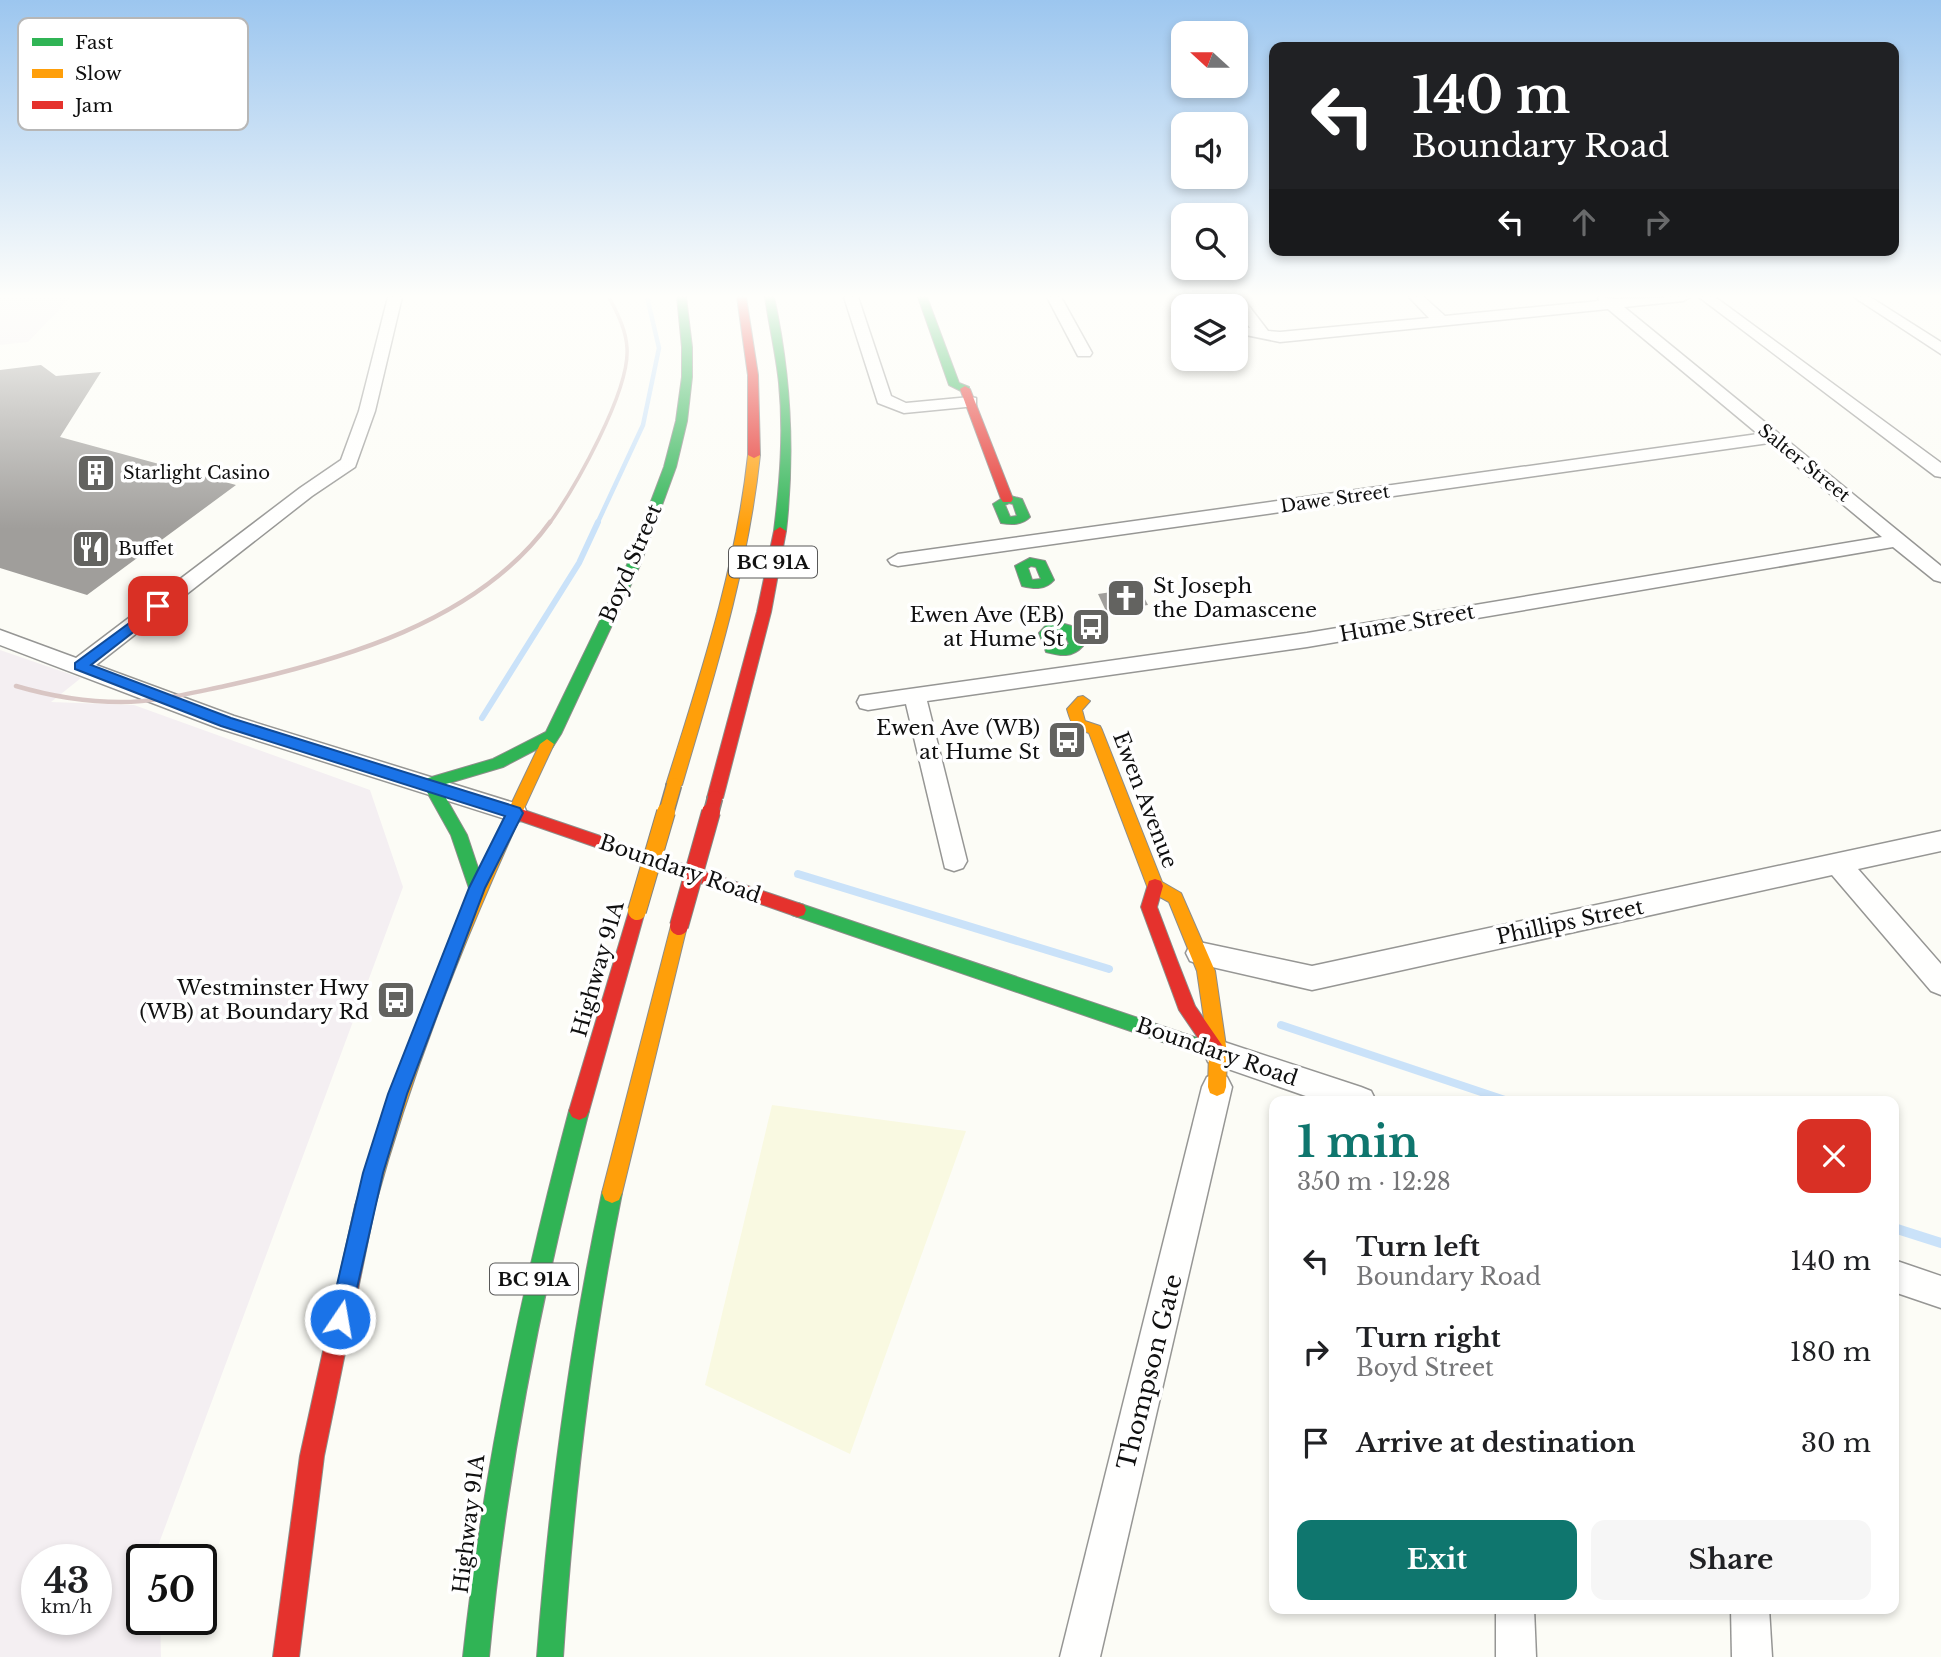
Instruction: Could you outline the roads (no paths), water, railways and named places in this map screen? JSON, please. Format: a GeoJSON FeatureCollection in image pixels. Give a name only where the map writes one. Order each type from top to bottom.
{"type":"FeatureCollection","features":[{"type":"Feature","properties":{"kind":"main road","name":"Boyd Street"},"geometry":{"type":"LineString","coordinates":[[286,1657],[305,1497],[324,1389],[365,1208],[398,1094],[477,888],[554,734],[651,520],[667,472],[685,393],[686,374]]}},
{"type":"Feature","properties":{"kind":"main road","name":"Highway 91A"},"geometry":{"type":"LineString","coordinates":[[476,1657],[500,1449],[527,1310],[559,1176],[674,785],[751,500],[758,439],[757,374]]}},
{"type":"Feature","properties":{"kind":"main road","name":"BC 91A"},"geometry":{"type":"LineString","coordinates":[[550,1657],[565,1472],[591,1295],[620,1156],[715,798],[785,507],[791,430],[787,374]]}},
{"type":"Feature","properties":{"kind":"main road","name":"Ewen Avenue"},"geometry":{"type":"LineString","coordinates":[[950,374],[954,385],[968,395]]}},
{"type":"Feature","properties":{"kind":"main road","name":"Ewen Avenue"},"geometry":{"type":"LineString","coordinates":[[967,374],[970,383],[968,395],[1007,499],[1018,502],[1024,517],[1016,521],[1030,562],[1041,564],[1048,580],[1039,585],[1054,625],[1070,630],[1076,646],[1069,663],[1104,721],[1095,730]]}},
{"type":"Feature","properties":{"kind":"main road","name":"Ewen Avenue"},"geometry":{"type":"LineString","coordinates":[[1094,706],[1074,709],[1079,724],[1095,730],[1155,886],[1149,907],[1188,1010],[1219,1053]]}},
{"type":"Feature","properties":{"kind":"main road"},"geometry":{"type":"LineString","coordinates":[[477,888],[459,835],[430,783],[498,763],[554,734]]}},
{"type":"Feature","properties":{"kind":"main road","name":"Boundary Road"},"geometry":{"type":"LineString","coordinates":[[515,813],[1219,1053]]}},
{"type":"Feature","properties":{"kind":"main road","name":"Ewen Avenue"},"geometry":{"type":"LineString","coordinates":[[1155,886],[1175,898],[1206,971],[1219,1053],[1217,1087]]}},
{"type":"Feature","properties":{"kind":"main road"},"geometry":{"type":"LineString","coordinates":[[1163,999],[1177,983]]}},
{"type":"Feature","properties":{"kind":"main road"},"geometry":{"type":"LineString","coordinates":[[1107,1014],[1143,1009]]}},
{"type":"Feature","properties":{"kind":"street"},"geometry":{"type":"LineString","coordinates":[[332,472],[360,374]]}},
{"type":"Feature","properties":{"kind":"street"},"geometry":{"type":"LineString","coordinates":[[80,666],[332,472],[343,468],[355,452],[375,374]]}},
{"type":"Feature","properties":{"kind":"street"},"geometry":{"type":"LineString","coordinates":[[876,374],[884,399],[904,408],[968,395]]}},
{"type":"Feature","properties":{"kind":"street","name":"Salter Street"},"geometry":{"type":"LineString","coordinates":[[1697,374],[1941,576]]}},
{"type":"Feature","properties":{"kind":"street"},"geometry":{"type":"LineString","coordinates":[[1810,374],[1941,472]]}},
{"type":"Feature","properties":{"kind":"street","name":"Dawe Street"},"geometry":{"type":"LineString","coordinates":[[898,560],[1772,437]]}},
{"type":"Feature","properties":{"kind":"street","name":"Hume Street"},"geometry":{"type":"LineString","coordinates":[[868,702],[1069,663],[1307,640],[1898,540]]}},
{"type":"Feature","properties":{"kind":"street","name":"Boundary Road"},"geometry":{"type":"LineString","coordinates":[[0,637],[226,722],[430,783],[515,813]]}},
{"type":"Feature","properties":{"kind":"street"},"geometry":{"type":"LineString","coordinates":[[915,695],[954,860]]}},
{"type":"Feature","properties":{"kind":"street","name":"Phillips Street"},"geometry":{"type":"LineString","coordinates":[[1199,953],[1312,978],[1941,841]]}},
{"type":"Feature","properties":{"kind":"street"},"geometry":{"type":"LineString","coordinates":[[1837,863],[1941,983]]}},
{"type":"Feature","properties":{"kind":"street","name":"Boundary Road"},"geometry":{"type":"LineString","coordinates":[[1219,1053],[1346,1096]]}},
{"type":"Feature","properties":{"kind":"street","name":"Thompson Gate"},"geometry":{"type":"LineString","coordinates":[[1080,1657],[1217,1087]]}},
{"type":"Feature","properties":{"kind":"street"},"geometry":{"type":"LineString","coordinates":[[1899,1278],[1941,1292]]}},
{"type":"Feature","properties":{"kind":"street"},"geometry":{"type":"LineString","coordinates":[[1515,1614],[1516,1657]]}},
{"type":"Feature","properties":{"kind":"street"},"geometry":{"type":"LineString","coordinates":[[1750,1614],[1752,1657]]}},
{"type":"Feature","properties":{"kind":"waterway"},"geometry":{"type":"LineString","coordinates":[[597,524],[643,425],[654,374]]}},
{"type":"Feature","properties":{"kind":"waterway"},"geometry":{"type":"LineString","coordinates":[[482,718],[579,563],[598,522]]}},
{"type":"Feature","properties":{"kind":"waterway"},"geometry":{"type":"LineString","coordinates":[[798,874],[1109,969]]}},
{"type":"Feature","properties":{"kind":"waterway"},"geometry":{"type":"LineString","coordinates":[[1281,1025],[1493,1096]]}},
{"type":"Feature","properties":{"kind":"waterway"},"geometry":{"type":"LineString","coordinates":[[1899,1230],[1941,1243]]}},
{"type":"Feature","properties":{"kind":"railway"},"geometry":{"type":"LineString","coordinates":[[549,524],[599,439],[624,374]]}},
{"type":"Feature","properties":{"kind":"railway"},"geometry":{"type":"LineString","coordinates":[[16,686],[81,700],[134,702],[199,691],[314,664],[403,632],[446,611],[485,586],[520,557],[550,522]]}},
{"type":"Feature","properties":{"kind":"place","name":"Starlight Casino"},"geometry":{"type":"Point","coordinates":[96,473]}},
{"type":"Feature","properties":{"kind":"place","name":"Buffet"},"geometry":{"type":"Point","coordinates":[91,549]}},
{"type":"Feature","properties":{"kind":"place","name":"St Joseph the Damascene"},"geometry":{"type":"Point","coordinates":[1126,598]}},
{"type":"Feature","properties":{"kind":"place","name":"Ewen Ave (EB) at Hume St"},"geometry":{"type":"Point","coordinates":[1091,627]}},
{"type":"Feature","properties":{"kind":"place","name":"Ewen Ave (WB) at Hume St"},"geometry":{"type":"Point","coordinates":[1067,740]}},
{"type":"Feature","properties":{"kind":"place","name":"Westminster Hwy (WB) at Boundary Rd"},"geometry":{"type":"Point","coordinates":[396,1000]}}]}
